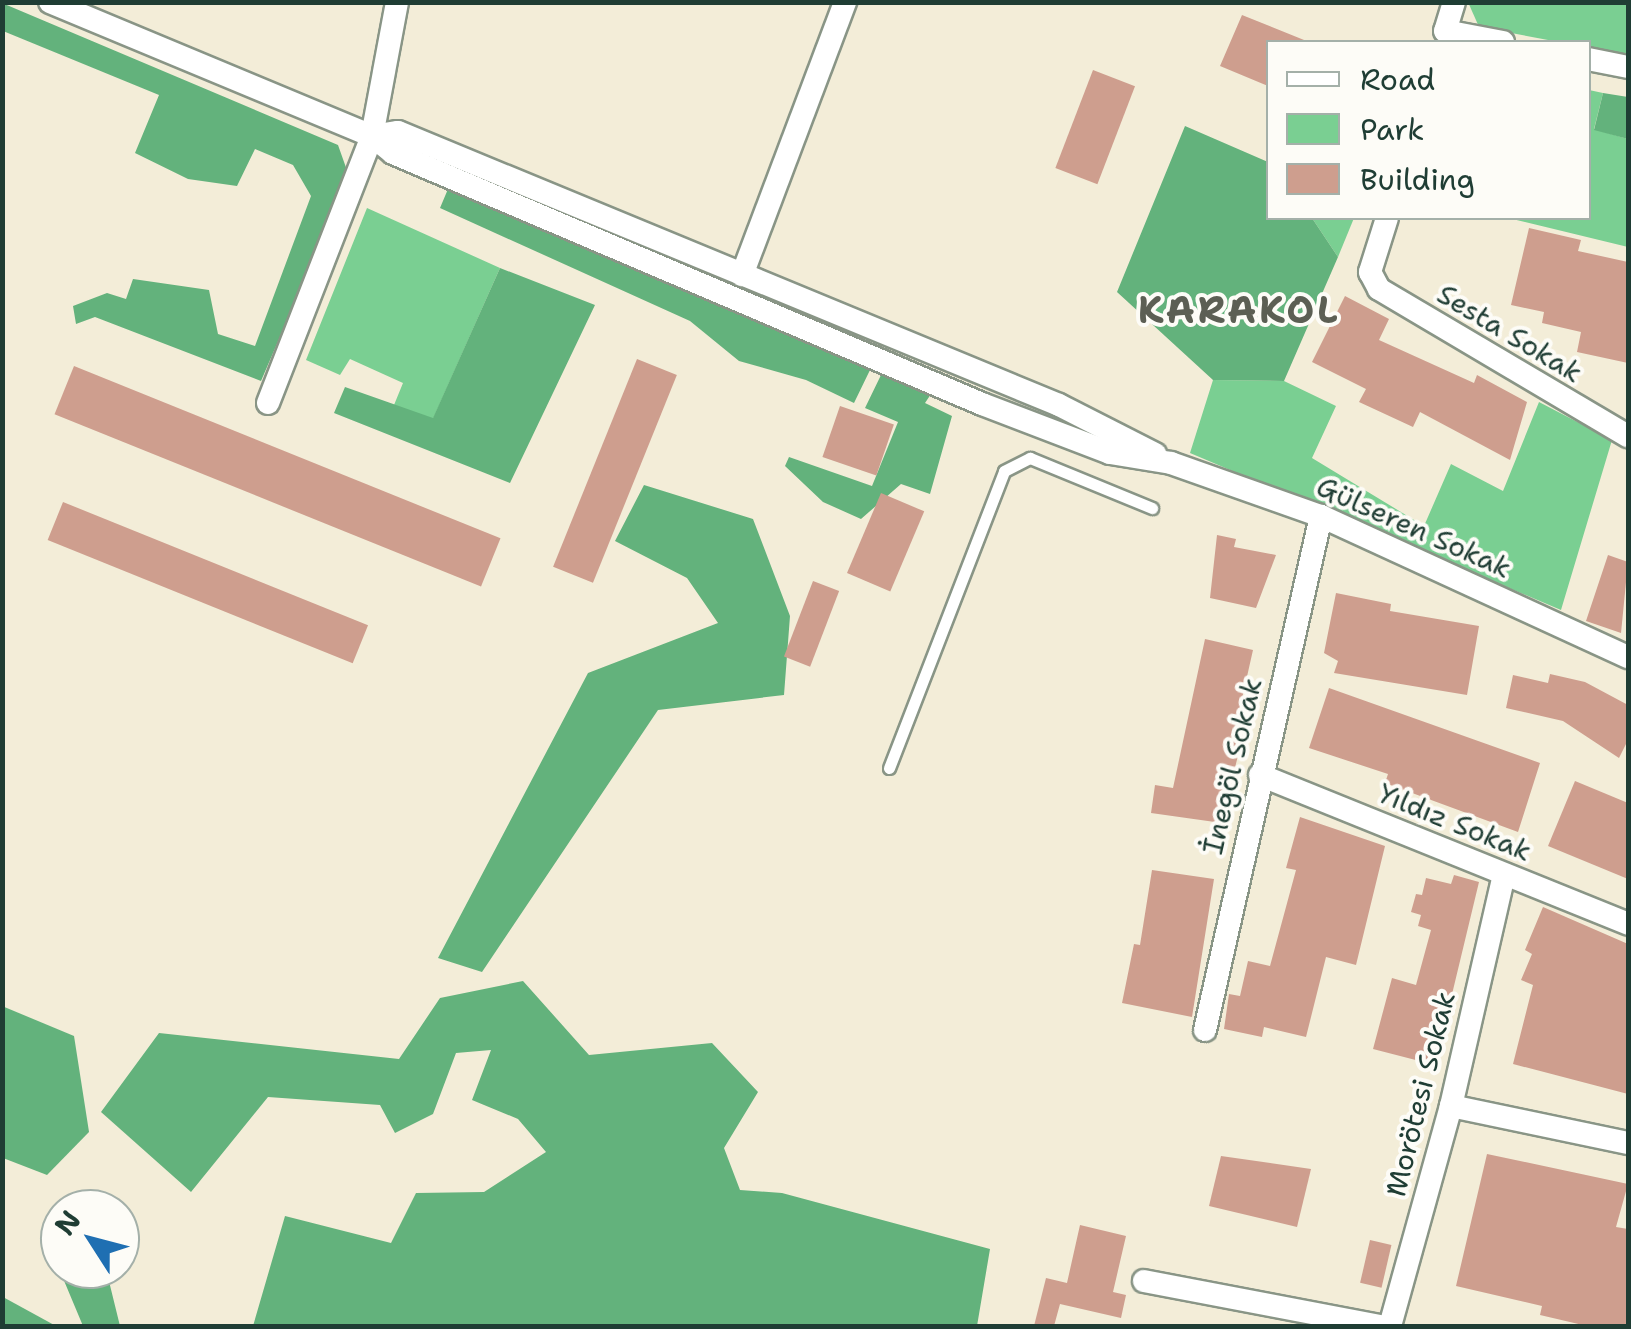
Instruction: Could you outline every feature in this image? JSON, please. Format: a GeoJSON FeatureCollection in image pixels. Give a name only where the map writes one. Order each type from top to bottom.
{"type":"FeatureCollection","features":[{"type":"Feature","properties":{"kind":"street"},"geometry":{"type":"LineString","coordinates":[[50,2],[372,136],[393,153],[982,404],[1110,452],[1171,463]]}},
{"type":"Feature","properties":{"kind":"street"},"geometry":{"type":"LineString","coordinates":[[268,403],[372,136],[397,2]]}},
{"type":"Feature","properties":{"kind":"street"},"geometry":{"type":"LineString","coordinates":[[742,275],[845,2]]}},
{"type":"Feature","properties":{"kind":"street"},"geometry":{"type":"LineString","coordinates":[[1454,2],[1445,31],[1492,40]]}},
{"type":"Feature","properties":{"kind":"street"},"geometry":{"type":"LineString","coordinates":[[1591,60],[1628,67]]}},
{"type":"Feature","properties":{"kind":"street"},"geometry":{"type":"LineString","coordinates":[[372,136],[398,132],[1059,406],[1171,463]]}},
{"type":"Feature","properties":{"kind":"street","name":"Sesta Sokak"},"geometry":{"type":"LineString","coordinates":[[1386,220],[1370,272],[1378,289],[1628,436]]}},
{"type":"Feature","properties":{"kind":"street","name":"Gülseren Sokak"},"geometry":{"type":"LineString","coordinates":[[1171,463],[1321,516],[1628,657]]}},
{"type":"Feature","properties":{"kind":"street","name":"İnegöl Sokak"},"geometry":{"type":"LineString","coordinates":[[1205,1030],[1321,516]]}},
{"type":"Feature","properties":{"kind":"street","name":"Yıldız Sokak"},"geometry":{"type":"LineString","coordinates":[[1260,774],[1628,924]]}},
{"type":"Feature","properties":{"kind":"street","name":"Morötesi Sokak"},"geometry":{"type":"LineString","coordinates":[[1390,1326],[1451,1106],[1504,875]]}},
{"type":"Feature","properties":{"kind":"street"},"geometry":{"type":"LineString","coordinates":[[1451,1106],[1628,1143]]}},
{"type":"Feature","properties":{"kind":"street"},"geometry":{"type":"LineString","coordinates":[[1144,1281],[1380,1326]]}},
{"type":"Feature","properties":{"kind":"lane"},"geometry":{"type":"LineString","coordinates":[[889,768],[1004,471],[1030,458],[1152,508]]}},
{"type":"Feature","properties":{"kind":"green space"},"geometry":{"type":"Polygon","coordinates":[[[1468,2],[1628,3],[1628,55],[1591,48],[1591,40],[1548,40],[1479,27],[1468,2]]]}},
{"type":"Feature","properties":{"kind":"green space"},"geometry":{"type":"Polygon","coordinates":[[[2,3],[338,145],[349,176],[261,381],[95,317],[76,324],[73,306],[107,293],[126,299],[133,279],[209,290],[218,334],[255,346],[311,196],[293,165],[255,149],[237,186],[188,179],[135,153],[159,95],[3,31],[2,3]]]}},
{"type":"Feature","properties":{"kind":"green space"},"geometry":{"type":"Polygon","coordinates":[[[1591,90],[1603,93],[1594,129],[1628,139],[1628,247],[1516,220],[1591,220],[1591,90]]]}},
{"type":"Feature","properties":{"kind":"green space"},"geometry":{"type":"Polygon","coordinates":[[[1603,93],[1628,97],[1628,139],[1594,130],[1603,93]]]}},
{"type":"Feature","properties":{"kind":"green space"},"geometry":{"type":"Polygon","coordinates":[[[1185,126],[1266,161],[1266,220],[1313,220],[1338,257],[1284,381],[1213,380],[1117,292],[1185,126]]]}},
{"type":"Feature","properties":{"kind":"green space"},"geometry":{"type":"Polygon","coordinates":[[[448,189],[870,370],[854,403],[806,380],[739,361],[690,321],[440,208],[448,189]]]}},
{"type":"Feature","properties":{"kind":"green space"},"geometry":{"type":"Polygon","coordinates":[[[367,208],[500,268],[433,419],[394,405],[403,383],[350,359],[340,375],[306,360],[367,208]]]}},
{"type":"Feature","properties":{"kind":"green space"},"geometry":{"type":"Polygon","coordinates":[[[1313,220],[1353,220],[1338,257],[1313,220]]]}},
{"type":"Feature","properties":{"kind":"green space"},"geometry":{"type":"Polygon","coordinates":[[[500,268],[595,305],[510,483],[334,413],[345,387],[433,418],[500,268]]]}},
{"type":"Feature","properties":{"kind":"green space"},"geometry":{"type":"Polygon","coordinates":[[[881,375],[931,394],[925,403],[952,416],[930,494],[901,484],[861,519],[823,502],[785,466],[789,457],[872,486],[898,422],[865,408],[881,375]]]}},
{"type":"Feature","properties":{"kind":"green space"},"geometry":{"type":"Polygon","coordinates":[[[1213,380],[1284,381],[1336,406],[1312,458],[1424,526],[1451,464],[1503,491],[1539,402],[1612,440],[1561,610],[1190,453],[1213,380]]]}},
{"type":"Feature","properties":{"kind":"green space"},"geometry":{"type":"Polygon","coordinates":[[[644,485],[753,519],[790,616],[784,695],[658,710],[482,972],[438,958],[588,673],[718,623],[687,578],[615,541],[644,485]]]}},
{"type":"Feature","properties":{"kind":"green space"},"geometry":{"type":"Polygon","coordinates":[[[523,981],[589,1055],[712,1043],[758,1092],[724,1148],[740,1190],[782,1193],[990,1249],[977,1326],[253,1326],[285,1216],[391,1243],[416,1193],[484,1192],[546,1152],[518,1119],[472,1100],[491,1050],[456,1053],[433,1114],[395,1133],[380,1105],[268,1097],[191,1192],[101,1112],[159,1033],[399,1059],[440,998],[523,981]]]}},
{"type":"Feature","properties":{"kind":"green space"},"geometry":{"type":"Polygon","coordinates":[[[2,1006],[74,1036],[89,1132],[47,1175],[3,1158],[2,1006]]]}},
{"type":"Feature","properties":{"kind":"green space"},"geometry":{"type":"Polygon","coordinates":[[[68,1289],[111,1289],[120,1326],[83,1326],[68,1289]]]}},
{"type":"Feature","properties":{"kind":"green space"},"geometry":{"type":"Polygon","coordinates":[[[3,1297],[56,1326],[3,1326],[3,1297]]]}},
{"type":"Feature","properties":{"kind":"building"},"geometry":{"type":"Polygon","coordinates":[[[1242,15],[1304,40],[1266,40],[1266,85],[1220,66],[1242,15]]]}},
{"type":"Feature","properties":{"kind":"building"},"geometry":{"type":"Polygon","coordinates":[[[1093,70],[1135,86],[1097,184],[1055,168],[1093,70]]]}},
{"type":"Feature","properties":{"kind":"building"},"geometry":{"type":"Polygon","coordinates":[[[1529,228],[1581,240],[1578,251],[1628,262],[1628,363],[1577,352],[1581,332],[1542,323],[1544,312],[1511,305],[1529,228]]]}},
{"type":"Feature","properties":{"kind":"building"},"geometry":{"type":"Polygon","coordinates":[[[1345,296],[1389,319],[1379,340],[1474,383],[1477,375],[1527,402],[1510,460],[1420,412],[1413,427],[1359,402],[1366,389],[1312,362],[1345,296]]]}},
{"type":"Feature","properties":{"kind":"building"},"geometry":{"type":"Polygon","coordinates":[[[637,359],[677,375],[593,583],[553,567],[637,359]]]}},
{"type":"Feature","properties":{"kind":"building"},"geometry":{"type":"Polygon","coordinates":[[[74,366],[501,538],[481,587],[55,414],[74,366]]]}},
{"type":"Feature","properties":{"kind":"building"},"geometry":{"type":"Polygon","coordinates":[[[840,406],[894,425],[876,476],[822,457],[840,406]]]}},
{"type":"Feature","properties":{"kind":"building"},"geometry":{"type":"Polygon","coordinates":[[[881,493],[924,511],[890,591],[847,573],[881,493]]]}},
{"type":"Feature","properties":{"kind":"building"},"geometry":{"type":"Polygon","coordinates":[[[63,502],[368,625],[353,663],[48,540],[63,502]]]}},
{"type":"Feature","properties":{"kind":"building"},"geometry":{"type":"Polygon","coordinates":[[[1217,535],[1236,539],[1234,547],[1276,555],[1256,608],[1210,598],[1217,535]]]}},
{"type":"Feature","properties":{"kind":"building"},"geometry":{"type":"Polygon","coordinates":[[[1608,555],[1628,562],[1621,633],[1586,621],[1608,555]]]}},
{"type":"Feature","properties":{"kind":"building"},"geometry":{"type":"Polygon","coordinates":[[[813,581],[839,591],[810,667],[784,657],[813,581]]]}},
{"type":"Feature","properties":{"kind":"building"},"geometry":{"type":"Polygon","coordinates":[[[1336,593],[1391,604],[1390,611],[1479,626],[1467,695],[1334,673],[1338,661],[1324,653],[1336,593]]]}},
{"type":"Feature","properties":{"kind":"building"},"geometry":{"type":"Polygon","coordinates":[[[1205,639],[1253,650],[1239,712],[1248,713],[1222,823],[1151,813],[1155,785],[1173,788],[1205,639]]]}},
{"type":"Feature","properties":{"kind":"building"},"geometry":{"type":"Polygon","coordinates":[[[1550,674],[1585,682],[1628,705],[1628,740],[1619,758],[1563,721],[1506,708],[1513,675],[1548,683],[1550,674]]]}},
{"type":"Feature","properties":{"kind":"building"},"geometry":{"type":"Polygon","coordinates":[[[1329,688],[1540,763],[1518,832],[1385,783],[1388,774],[1309,748],[1329,688]]]}},
{"type":"Feature","properties":{"kind":"building"},"geometry":{"type":"Polygon","coordinates":[[[1575,781],[1628,803],[1628,879],[1548,846],[1575,781]]]}},
{"type":"Feature","properties":{"kind":"building"},"geometry":{"type":"Polygon","coordinates":[[[1300,817],[1385,846],[1356,965],[1326,957],[1306,1037],[1264,1027],[1262,1037],[1224,1029],[1229,994],[1240,996],[1248,961],[1270,966],[1296,870],[1286,868],[1300,817]]]}},
{"type":"Feature","properties":{"kind":"building"},"geometry":{"type":"Polygon","coordinates":[[[1152,870],[1214,879],[1192,1017],[1122,1003],[1134,944],[1140,945],[1152,870]]]}},
{"type":"Feature","properties":{"kind":"building"},"geometry":{"type":"Polygon","coordinates":[[[1454,875],[1479,882],[1435,1065],[1373,1049],[1392,978],[1416,985],[1431,930],[1418,926],[1421,915],[1411,912],[1416,894],[1422,895],[1426,878],[1451,884],[1454,875]]]}},
{"type":"Feature","properties":{"kind":"building"},"geometry":{"type":"Polygon","coordinates":[[[1543,907],[1628,944],[1628,1094],[1513,1064],[1533,985],[1521,980],[1532,954],[1525,950],[1543,907]]]}},
{"type":"Feature","properties":{"kind":"building"},"geometry":{"type":"Polygon","coordinates":[[[1487,1154],[1628,1184],[1616,1227],[1628,1229],[1628,1326],[1587,1326],[1540,1315],[1542,1306],[1456,1286],[1487,1154]]]}},
{"type":"Feature","properties":{"kind":"building"},"geometry":{"type":"Polygon","coordinates":[[[1221,1156],[1311,1169],[1297,1227],[1209,1206],[1221,1156]]]}},
{"type":"Feature","properties":{"kind":"building"},"geometry":{"type":"Polygon","coordinates":[[[1080,1225],[1126,1236],[1113,1292],[1126,1295],[1121,1318],[1060,1304],[1054,1326],[1034,1326],[1046,1278],[1067,1283],[1080,1225]]]}},
{"type":"Feature","properties":{"kind":"building"},"geometry":{"type":"Polygon","coordinates":[[[1370,1240],[1391,1245],[1382,1288],[1360,1283],[1370,1240]]]}},
{"type":"Feature","properties":{"kind":"district","name":"KARAKOL"},"geometry":{"type":"Point","coordinates":[1239,310]}}]}
